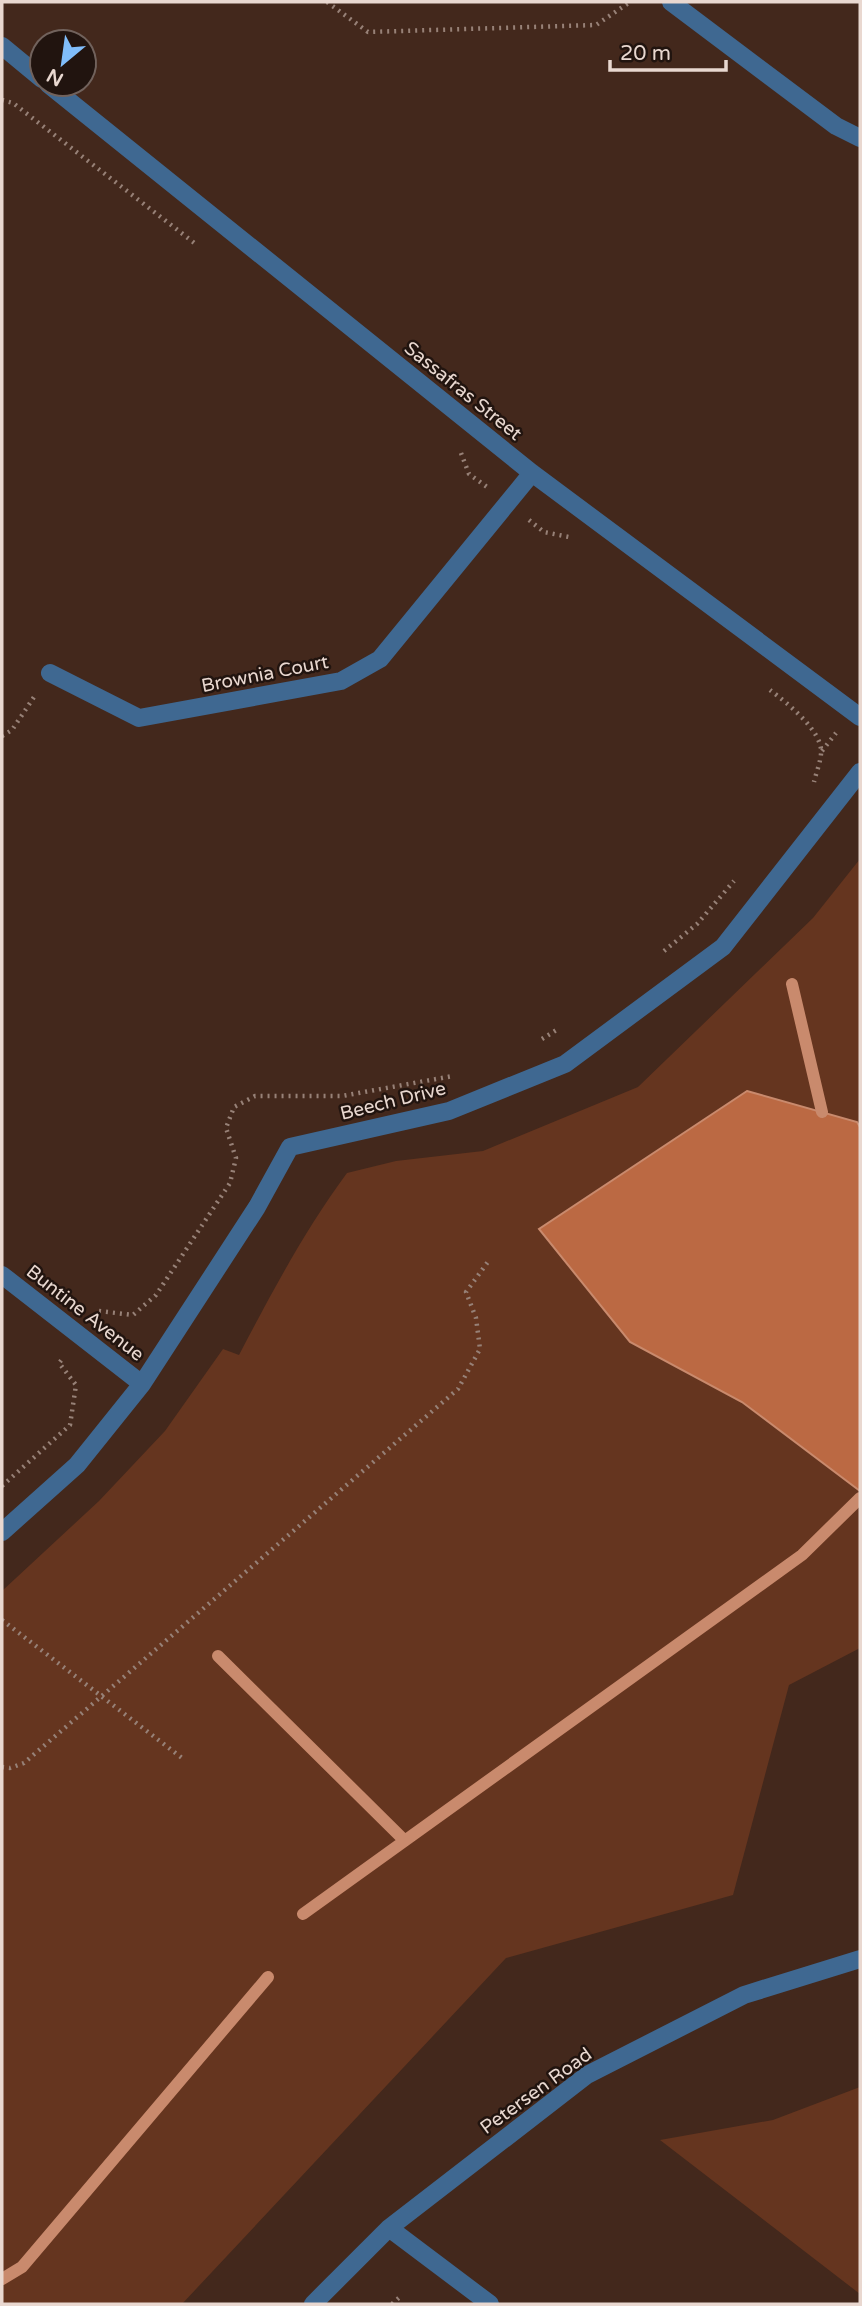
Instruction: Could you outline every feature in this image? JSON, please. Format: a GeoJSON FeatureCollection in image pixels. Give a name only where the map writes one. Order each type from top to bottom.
{"type":"FeatureCollection","features":[{"type":"Feature","properties":{"kind":"street"},"geometry":{"type":"LineString","coordinates":[[671,2],[836,126],[860,138]]}},
{"type":"Feature","properties":{"kind":"street"},"geometry":{"type":"LineString","coordinates":[[2,47],[28,68]]}},
{"type":"Feature","properties":{"kind":"street","name":"Sassafras Street"},"geometry":{"type":"LineString","coordinates":[[65,98],[532,473],[860,717]]}},
{"type":"Feature","properties":{"kind":"street","name":"Brownia Court"},"geometry":{"type":"LineString","coordinates":[[51,673],[139,719],[341,681],[380,659],[532,473]]}},
{"type":"Feature","properties":{"kind":"street","name":"Beech Drive"},"geometry":{"type":"LineString","coordinates":[[2,1532],[77,1465],[142,1384],[257,1207],[290,1147],[449,1111],[565,1064],[723,947],[860,772]]}},
{"type":"Feature","properties":{"kind":"street","name":"Buntine Avenue"},"geometry":{"type":"LineString","coordinates":[[2,1275],[142,1384]]}},
{"type":"Feature","properties":{"kind":"street","name":"Petersen Road"},"geometry":{"type":"LineString","coordinates":[[313,2304],[389,2228],[587,2075],[744,1995],[860,1959]]}},
{"type":"Feature","properties":{"kind":"street"},"geometry":{"type":"LineString","coordinates":[[389,2228],[490,2304]]}},
{"type":"Feature","properties":{"kind":"path"},"geometry":{"type":"LineString","coordinates":[[327,2],[368,32],[596,24],[630,2]]}},
{"type":"Feature","properties":{"kind":"path"},"geometry":{"type":"LineString","coordinates":[[2,100],[13,103],[198,245]]}},
{"type":"Feature","properties":{"kind":"path"},"geometry":{"type":"LineString","coordinates":[[459,447],[469,474],[544,532],[576,538]]}},
{"type":"Feature","properties":{"kind":"path"},"geometry":{"type":"LineString","coordinates":[[2,736],[12,730],[51,673]]}},
{"type":"Feature","properties":{"kind":"path"},"geometry":{"type":"LineString","coordinates":[[768,688],[790,705],[810,726],[822,751],[813,784]]}},
{"type":"Feature","properties":{"kind":"path"},"geometry":{"type":"LineString","coordinates":[[656,957],[697,924],[743,872]]}},
{"type":"Feature","properties":{"kind":"path"},"geometry":{"type":"LineString","coordinates":[[542,1040],[563,1027]]}},
{"type":"Feature","properties":{"kind":"path"},"geometry":{"type":"LineString","coordinates":[[2,1486],[70,1424],[76,1385],[59,1363],[98,1311],[133,1315],[156,1295],[230,1183],[236,1158],[226,1128],[234,1107],[255,1096],[342,1096],[452,1076],[465,1071]]}},
{"type":"Feature","properties":{"kind":"path"},"geometry":{"type":"LineString","coordinates":[[2,1767],[10,1768],[23,1763],[458,1389],[480,1349],[476,1318],[466,1292],[490,1259]]}},
{"type":"Feature","properties":{"kind":"path"},"geometry":{"type":"LineString","coordinates":[[2,1620],[182,1758]]}},
{"type":"Feature","properties":{"kind":"path"},"geometry":{"type":"LineString","coordinates":[[392,2304],[402,2295]]}},
{"type":"Feature","properties":{"kind":"shaded area"},"geometry":{"type":"Polygon","coordinates":[[[860,859],[860,1648],[789,1685],[733,1895],[506,1958],[182,2304],[2,2304],[2,1591],[99,1501],[165,1431],[223,1349],[239,1355],[303,1239],[347,1173],[396,1161],[483,1151],[638,1087],[813,918],[860,859]]]}},
{"type":"Feature","properties":{"kind":"shaded area"},"geometry":{"type":"Polygon","coordinates":[[[747,1091],[857,1122],[860,1127],[860,1491],[742,1402],[630,1342],[539,1229],[747,1091]]]}},
{"type":"Feature","properties":{"kind":"shaded area"},"geometry":{"type":"Polygon","coordinates":[[[860,2087],[860,2294],[660,2140],[773,2120],[860,2087]]]}},
{"type":"Feature","properties":{"kind":"waterway"},"geometry":{"type":"LineString","coordinates":[[792,984],[822,1112]]}},
{"type":"Feature","properties":{"kind":"waterway"},"geometry":{"type":"LineString","coordinates":[[303,1914],[802,1555],[860,1498]]}},
{"type":"Feature","properties":{"kind":"waterway"},"geometry":{"type":"LineString","coordinates":[[218,1656],[404,1840]]}},
{"type":"Feature","properties":{"kind":"waterway"},"geometry":{"type":"LineString","coordinates":[[2,2279],[22,2267],[268,1977]]}}]}
